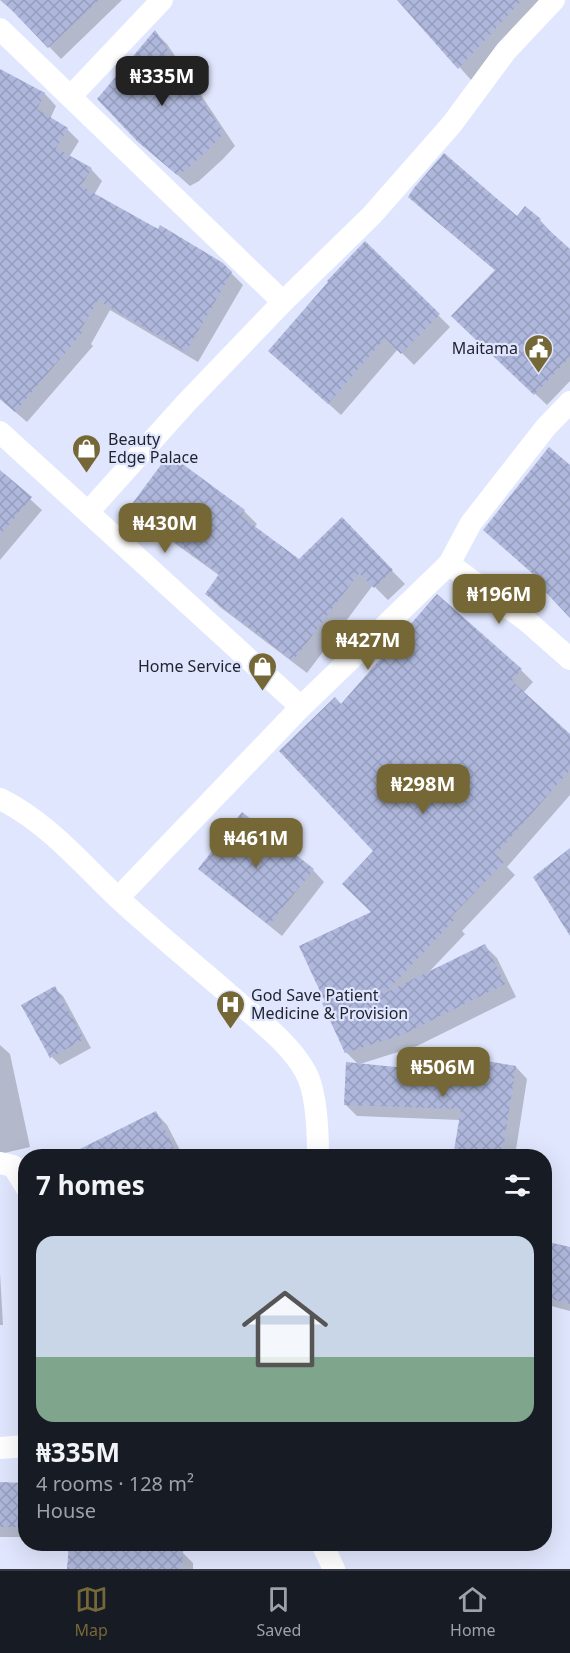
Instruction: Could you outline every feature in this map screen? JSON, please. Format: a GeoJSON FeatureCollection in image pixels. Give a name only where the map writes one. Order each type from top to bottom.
{"type":"FeatureCollection","features":[{"type":"Feature","properties":{"kind":"street"},"geometry":{"type":"LineString","coordinates":[[71,96],[162,0]]}},
{"type":"Feature","properties":{"kind":"street"},"geometry":{"type":"LineString","coordinates":[[89,511],[186,403],[283,302],[372,215],[452,124],[507,51],[554,0]]}},
{"type":"Feature","properties":{"kind":"street"},"geometry":{"type":"LineString","coordinates":[[0,29],[283,302]]}},
{"type":"Feature","properties":{"kind":"street"},"geometry":{"type":"LineString","coordinates":[[118,898],[301,707],[449,564],[471,523],[546,427],[570,402]]}},
{"type":"Feature","properties":{"kind":"street"},"geometry":{"type":"LineString","coordinates":[[0,432],[301,707]]}},
{"type":"Feature","properties":{"kind":"street"},"geometry":{"type":"LineString","coordinates":[[449,564],[527,621],[570,659]]}},
{"type":"Feature","properties":{"kind":"street"},"geometry":{"type":"LineString","coordinates":[[0,799],[39,824],[72,852],[118,898],[283,1041],[306,1072],[315,1104],[318,1149]]}},
{"type":"Feature","properties":{"kind":"street"},"geometry":{"type":"LineString","coordinates":[[0,1163],[13,1166],[18,1174]]}},
{"type":"Feature","properties":{"kind":"street"},"geometry":{"type":"LineString","coordinates":[[0,1448],[18,1447]]}},
{"type":"Feature","properties":{"kind":"street"},"geometry":{"type":"LineString","coordinates":[[325,1551],[334,1569]]}},
{"type":"Feature","properties":{"kind":"building"},"geometry":{"type":"Polygon","coordinates":[[[2,0],[99,0],[48,48],[2,0]]]}},
{"type":"Feature","properties":{"kind":"building"},"geometry":{"type":"Polygon","coordinates":[[[397,0],[522,0],[458,69],[397,0]]]}},
{"type":"Feature","properties":{"kind":"building"},"geometry":{"type":"Polygon","coordinates":[[[155,30],[224,133],[187,169],[177,175],[138,142],[97,99],[155,30]]]}},
{"type":"Feature","properties":{"kind":"building"},"geometry":{"type":"Polygon","coordinates":[[[0,69],[45,93],[37,109],[68,128],[56,148],[92,168],[81,186],[158,229],[160,225],[223,263],[232,272],[186,352],[98,300],[80,331],[82,333],[15,412],[0,399],[0,69]]]}},
{"type":"Feature","properties":{"kind":"building"},"geometry":{"type":"Polygon","coordinates":[[[444,153],[517,216],[525,206],[570,249],[570,357],[534,395],[451,316],[495,270],[408,197],[444,153]]]}},
{"type":"Feature","properties":{"kind":"building"},"geometry":{"type":"Polygon","coordinates":[[[365,241],[440,314],[401,354],[385,338],[328,404],[268,351],[327,281],[365,241]]]}},
{"type":"Feature","properties":{"kind":"building"},"geometry":{"type":"Polygon","coordinates":[[[549,447],[570,465],[570,618],[538,584],[541,581],[483,530],[549,447]]]}},
{"type":"Feature","properties":{"kind":"building"},"geometry":{"type":"Polygon","coordinates":[[[169,454],[245,510],[241,516],[299,559],[342,517],[393,570],[374,588],[359,573],[293,661],[205,594],[219,574],[129,508],[169,454]]]}},
{"type":"Feature","properties":{"kind":"building"},"geometry":{"type":"Polygon","coordinates":[[[0,470],[32,497],[0,535],[0,470]]]}},
{"type":"Feature","properties":{"kind":"building"},"geometry":{"type":"Polygon","coordinates":[[[437,594],[522,669],[512,681],[570,734],[570,770],[496,854],[504,862],[451,917],[454,920],[385,993],[485,944],[505,984],[404,1034],[345,1053],[299,946],[371,912],[342,884],[373,851],[279,751],[335,697],[341,704],[437,594]]]}},
{"type":"Feature","properties":{"kind":"building"},"geometry":{"type":"Polygon","coordinates":[[[242,812],[314,869],[269,925],[198,869],[242,812]]]}},
{"type":"Feature","properties":{"kind":"building"},"geometry":{"type":"Polygon","coordinates":[[[570,848],[570,936],[533,877],[570,848]]]}},
{"type":"Feature","properties":{"kind":"building"},"geometry":{"type":"Polygon","coordinates":[[[55,986],[84,1039],[50,1058],[21,1005],[55,986]]]}},
{"type":"Feature","properties":{"kind":"building"},"geometry":{"type":"Polygon","coordinates":[[[469,1058],[516,1066],[503,1149],[454,1149],[461,1109],[344,1105],[346,1062],[466,1074],[469,1058]]]}},
{"type":"Feature","properties":{"kind":"building"},"geometry":{"type":"Polygon","coordinates":[[[156,1111],[174,1148],[172,1149],[80,1149],[156,1111]]]}},
{"type":"Feature","properties":{"kind":"building"},"geometry":{"type":"Polygon","coordinates":[[[552,1243],[570,1247],[570,1304],[552,1299],[552,1243]]]}},
{"type":"Feature","properties":{"kind":"building"},"geometry":{"type":"Polygon","coordinates":[[[0,1482],[18,1483],[18,1527],[0,1527],[0,1482]]]}},
{"type":"Feature","properties":{"kind":"building"},"geometry":{"type":"Polygon","coordinates":[[[68,1551],[183,1551],[182,1569],[67,1569],[68,1551]]]}},
{"type":"Feature","properties":{"kind":"place","name":"Maitama"},"geometry":{"type":"Point","coordinates":[539,374]}},
{"type":"Feature","properties":{"kind":"place","name":"Beauty Edge Palace"},"geometry":{"type":"Point","coordinates":[87,474]}},
{"type":"Feature","properties":{"kind":"place","name":"Home Service"},"geometry":{"type":"Point","coordinates":[262,692]}},
{"type":"Feature","properties":{"kind":"place","name":"God Save Patient Medicine & Provision"},"geometry":{"type":"Point","coordinates":[230,1030]}}]}
